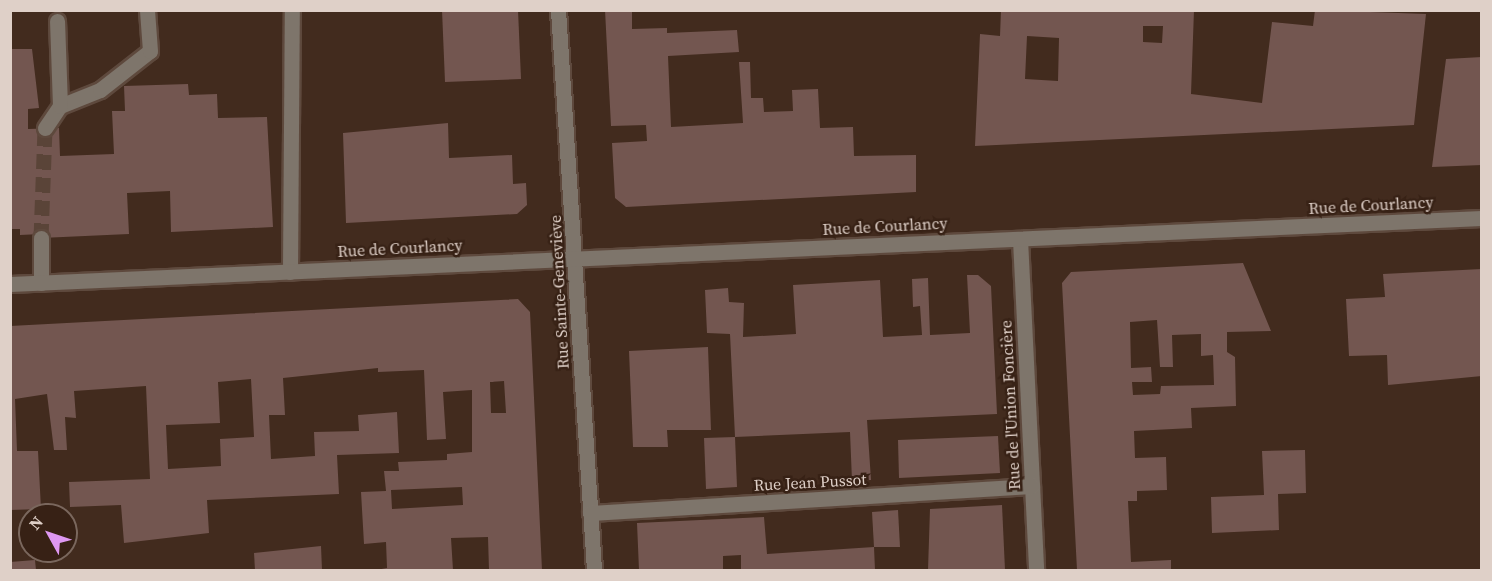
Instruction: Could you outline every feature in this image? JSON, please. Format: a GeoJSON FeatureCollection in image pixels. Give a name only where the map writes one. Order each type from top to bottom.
{"type":"FeatureCollection","features":[{"type":"Feature","properties":{"kind":"street"},"geometry":{"type":"LineString","coordinates":[[45,128],[60,106],[100,90],[150,51],[147,10]]}},
{"type":"Feature","properties":{"kind":"street"},"geometry":{"type":"LineString","coordinates":[[290,272],[292,10]]}},
{"type":"Feature","properties":{"kind":"street","name":"Rue Sainte-Geneviève"},"geometry":{"type":"LineString","coordinates":[[558,10],[594,570]]}},
{"type":"Feature","properties":{"kind":"street"},"geometry":{"type":"LineString","coordinates":[[57,21],[60,106]]}},
{"type":"Feature","properties":{"kind":"street","name":"Rue de Courlancy"},"geometry":{"type":"LineString","coordinates":[[10,285],[1482,218]]}},
{"type":"Feature","properties":{"kind":"street"},"geometry":{"type":"LineString","coordinates":[[40,283],[41,238]]}},
{"type":"Feature","properties":{"kind":"street","name":"Rue de l'Union Foncière"},"geometry":{"type":"LineString","coordinates":[[1020,238],[1036,570]]}},
{"type":"Feature","properties":{"kind":"street","name":"Rue Jean Pussot"},"geometry":{"type":"LineString","coordinates":[[590,513],[1032,486]]}},
{"type":"Feature","properties":{"kind":"building"},"geometry":{"type":"Polygon","coordinates":[[[442,10],[518,10],[521,79],[445,82],[442,10]]]}},
{"type":"Feature","properties":{"kind":"building"},"geometry":{"type":"Polygon","coordinates":[[[605,10],[632,10],[632,29],[667,28],[667,33],[737,30],[739,52],[668,56],[671,127],[743,123],[739,62],[750,62],[751,98],[763,98],[764,112],[793,111],[792,90],[818,89],[820,128],[853,127],[854,156],[916,155],[916,192],[626,207],[615,198],[612,143],[647,141],[646,125],[611,126],[605,10]]]}},
{"type":"Feature","properties":{"kind":"building"},"geometry":{"type":"Polygon","coordinates":[[[1001,10],[1194,10],[1191,94],[1262,103],[1272,22],[1313,26],[1315,10],[1426,14],[1414,125],[975,146],[980,34],[1000,36],[1001,10]],[[1143,26],[1143,42],[1162,43],[1163,26],[1143,26]],[[1027,36],[1025,79],[1058,81],[1059,38],[1027,36]]]}},
{"type":"Feature","properties":{"kind":"building"},"geometry":{"type":"Polygon","coordinates":[[[10,49],[32,49],[39,108],[28,109],[28,129],[59,128],[60,156],[114,154],[112,111],[125,111],[124,86],[188,84],[189,95],[217,94],[218,118],[267,117],[273,227],[171,232],[170,191],[127,193],[129,234],[41,238],[41,234],[20,235],[20,229],[10,229],[10,49]]]}},
{"type":"Feature","properties":{"kind":"building"},"geometry":{"type":"Polygon","coordinates":[[[1482,57],[1482,165],[1432,167],[1446,59],[1482,57]]]}},
{"type":"Feature","properties":{"kind":"building"},"geometry":{"type":"Polygon","coordinates":[[[448,123],[449,158],[512,155],[513,184],[526,183],[527,205],[517,214],[346,223],[343,133],[448,123]]]}},
{"type":"Feature","properties":{"kind":"building"},"geometry":{"type":"Polygon","coordinates":[[[1243,263],[1271,331],[1227,332],[1227,352],[1235,357],[1236,406],[1191,408],[1192,428],[1134,431],[1135,458],[1166,457],[1167,490],[1137,491],[1137,501],[1128,501],[1131,562],[1171,560],[1171,570],[1077,570],[1062,283],[1071,272],[1243,263]],[[1157,320],[1130,322],[1131,368],[1151,367],[1152,382],[1132,382],[1133,395],[1160,394],[1161,386],[1214,385],[1213,355],[1201,356],[1201,334],[1172,335],[1173,367],[1160,367],[1157,320]]]}},
{"type":"Feature","properties":{"kind":"building"},"geometry":{"type":"Polygon","coordinates":[[[1482,269],[1482,376],[1388,385],[1387,355],[1349,356],[1346,299],[1385,297],[1383,274],[1482,269]]]}},
{"type":"Feature","properties":{"kind":"building"},"geometry":{"type":"Polygon","coordinates":[[[967,275],[978,275],[991,286],[997,414],[867,420],[871,480],[852,481],[850,432],[735,437],[730,334],[707,333],[705,290],[728,288],[729,302],[744,303],[743,337],[796,334],[793,285],[880,280],[883,337],[922,335],[920,306],[913,307],[912,279],[928,278],[930,335],[970,333],[967,275]]]}},
{"type":"Feature","properties":{"kind":"building"},"geometry":{"type":"Polygon","coordinates":[[[518,299],[530,312],[542,570],[489,570],[488,537],[451,538],[453,570],[376,570],[387,568],[386,542],[364,544],[361,492],[386,491],[384,471],[399,471],[398,462],[447,460],[447,454],[472,452],[472,390],[443,392],[446,439],[427,440],[424,370],[378,372],[378,368],[283,378],[285,415],[269,415],[271,459],[315,456],[314,432],[359,431],[358,415],[397,412],[399,453],[337,455],[339,494],[207,500],[209,533],[124,543],[121,505],[78,507],[78,503],[70,503],[69,482],[150,479],[146,386],[74,391],[76,418],[65,417],[67,450],[54,450],[47,394],[15,399],[17,451],[38,451],[41,503],[18,503],[18,510],[10,510],[10,326],[518,299]],[[251,379],[218,382],[220,423],[166,425],[168,469],[221,466],[220,439],[254,437],[251,379]],[[504,381],[490,382],[491,413],[506,413],[504,381]],[[462,487],[391,490],[392,509],[463,505],[462,487]]]}},
{"type":"Feature","properties":{"kind":"building"},"geometry":{"type":"Polygon","coordinates":[[[708,347],[711,430],[667,430],[668,447],[633,447],[629,351],[708,347]]]}},
{"type":"Feature","properties":{"kind":"building"},"geometry":{"type":"Polygon","coordinates":[[[998,436],[1000,473],[899,478],[898,440],[998,436]]]}},
{"type":"Feature","properties":{"kind":"building"},"geometry":{"type":"Polygon","coordinates":[[[735,437],[737,487],[706,489],[704,438],[735,437]]]}},
{"type":"Feature","properties":{"kind":"building"},"geometry":{"type":"Polygon","coordinates":[[[1305,450],[1306,493],[1278,494],[1279,530],[1212,533],[1211,497],[1264,495],[1262,451],[1305,450]]]}},
{"type":"Feature","properties":{"kind":"building"},"geometry":{"type":"Polygon","coordinates":[[[1002,505],[1005,570],[928,570],[930,509],[1002,505]]]}},
{"type":"Feature","properties":{"kind":"building"},"geometry":{"type":"Polygon","coordinates":[[[898,510],[900,547],[874,547],[872,512],[898,510]]]}},
{"type":"Feature","properties":{"kind":"building"},"geometry":{"type":"Polygon","coordinates":[[[764,517],[767,554],[874,547],[875,570],[741,570],[741,555],[723,556],[723,570],[639,570],[637,523],[764,517]]]}},
{"type":"Feature","properties":{"kind":"building"},"geometry":{"type":"Polygon","coordinates":[[[321,546],[322,570],[255,570],[254,553],[321,546]]]}},
{"type":"Feature","properties":{"kind":"building"},"geometry":{"type":"Polygon","coordinates":[[[10,562],[35,563],[36,570],[10,570],[10,562]]]}},
{"type":"Feature","properties":{"kind":"tunnel"},"geometry":{"type":"LineString","coordinates":[[41,238],[45,128]]}}]}
